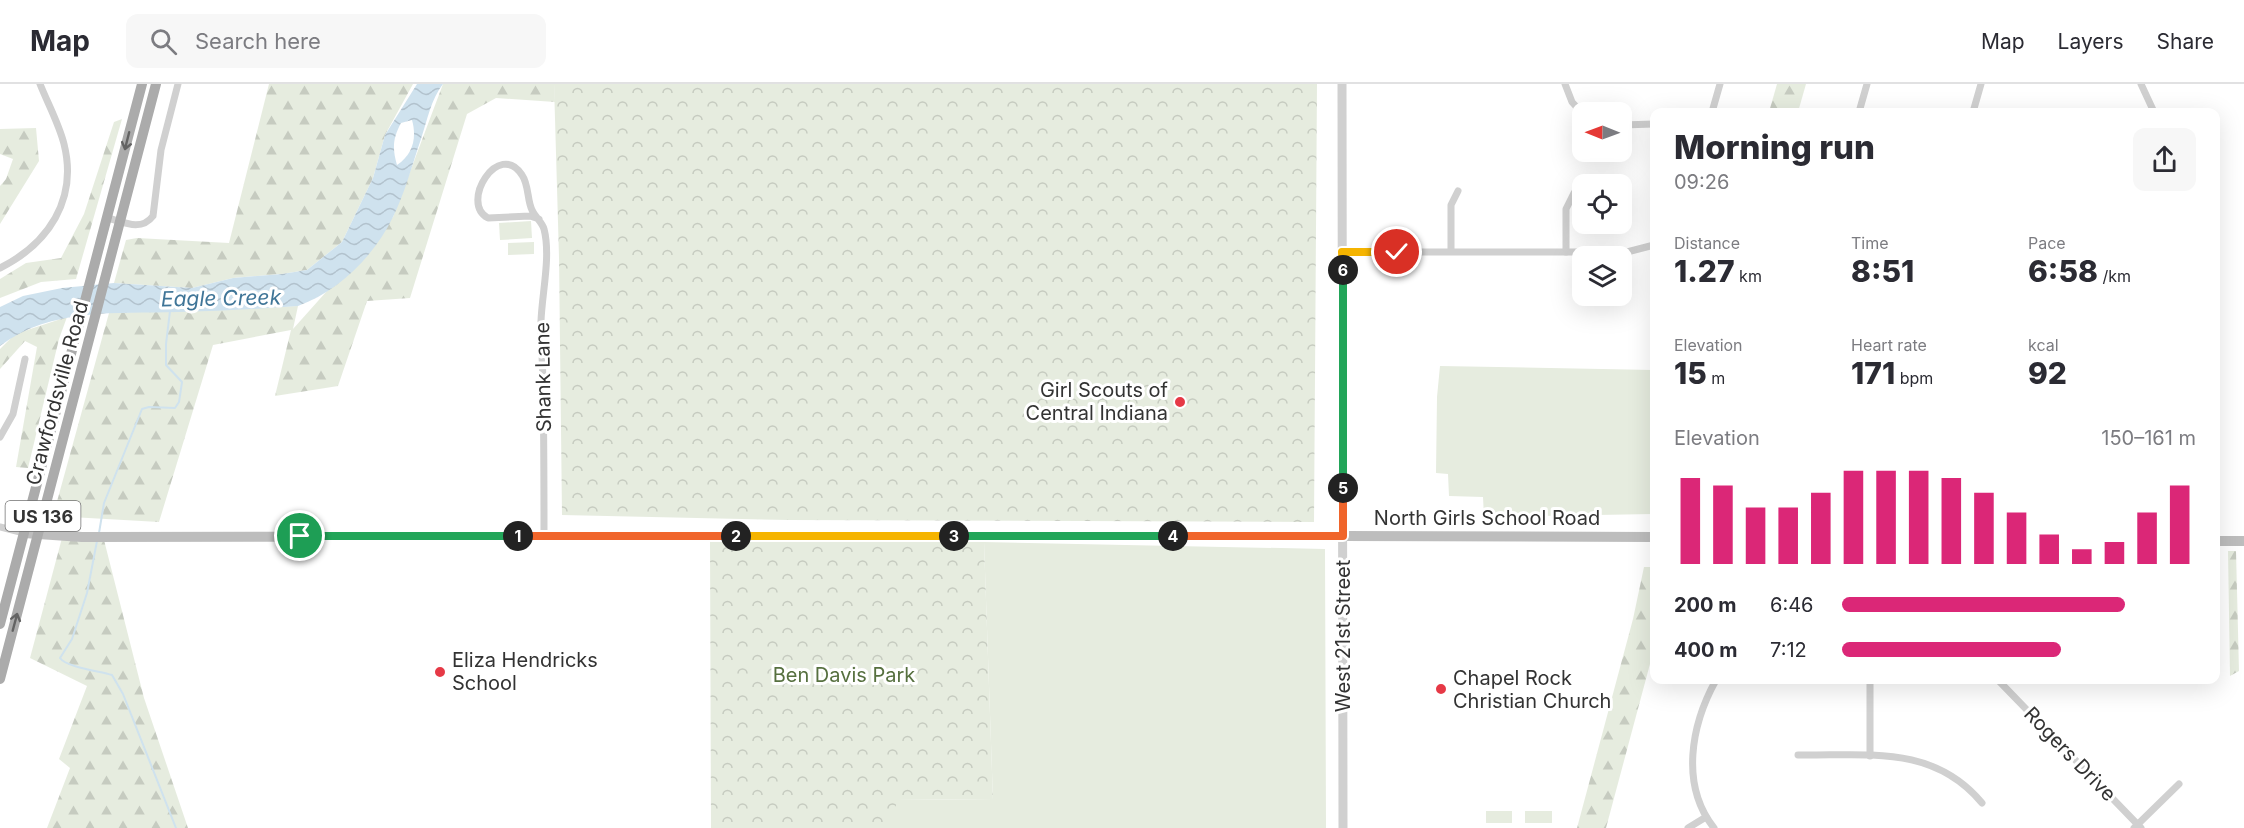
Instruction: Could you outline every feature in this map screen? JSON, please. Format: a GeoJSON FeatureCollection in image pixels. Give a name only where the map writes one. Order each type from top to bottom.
{"type":"FeatureCollection","features":[{"type":"Feature","properties":{"kind":"main road","name":"Crawfordsville Road"},"geometry":{"type":"LineString","coordinates":[[0,624],[142,84]]}},
{"type":"Feature","properties":{"kind":"main road","name":"Crawfordsville Road"},"geometry":{"type":"LineString","coordinates":[[0,679],[156,84]]}},
{"type":"Feature","properties":{"kind":"main road","name":"North Girls School Road"},"geometry":{"type":"LineString","coordinates":[[24,534],[81,537],[1650,537]]}},
{"type":"Feature","properties":{"kind":"main road"},"geometry":{"type":"LineString","coordinates":[[2220,541],[2244,541]]}},
{"type":"Feature","properties":{"kind":"street"},"geometry":{"type":"LineString","coordinates":[[0,268],[29,251],[46,234],[57,217],[66,188],[67,161],[64,144],[40,84]]}},
{"type":"Feature","properties":{"kind":"street"},"geometry":{"type":"LineString","coordinates":[[108,218],[132,225],[141,225],[150,220],[154,213],[161,150],[178,84]]}},
{"type":"Feature","properties":{"kind":"street","name":"West 21st Street"},"geometry":{"type":"LineString","coordinates":[[1342,84],[1343,828]]}},
{"type":"Feature","properties":{"kind":"street"},"geometry":{"type":"LineString","coordinates":[[1565,84],[1572,102]]}},
{"type":"Feature","properties":{"kind":"street"},"geometry":{"type":"LineString","coordinates":[[1713,108],[1720,84]]}},
{"type":"Feature","properties":{"kind":"street"},"geometry":{"type":"LineString","coordinates":[[1860,108],[1867,84]]}},
{"type":"Feature","properties":{"kind":"street"},"geometry":{"type":"LineString","coordinates":[[1974,108],[1981,84]]}},
{"type":"Feature","properties":{"kind":"street"},"geometry":{"type":"LineString","coordinates":[[2141,84],[2152,108]]}},
{"type":"Feature","properties":{"kind":"street"},"geometry":{"type":"LineString","coordinates":[[1632,124],[1650,124]]}},
{"type":"Feature","properties":{"kind":"street","name":"Shank Lane"},"geometry":{"type":"LineString","coordinates":[[539,219],[530,216],[488,218],[483,215],[479,208],[479,196],[482,184],[494,167],[504,165],[520,172],[532,211],[539,219],[544,230],[546,255],[541,331],[544,536]]}},
{"type":"Feature","properties":{"kind":"street"},"geometry":{"type":"LineString","coordinates":[[1451,251],[1451,205],[1458,191]]}},
{"type":"Feature","properties":{"kind":"street"},"geometry":{"type":"LineString","coordinates":[[1566,252],[1566,209],[1572,197]]}},
{"type":"Feature","properties":{"kind":"street"},"geometry":{"type":"LineString","coordinates":[[1342,252],[1630,252],[1650,246]]}},
{"type":"Feature","properties":{"kind":"street"},"geometry":{"type":"LineString","coordinates":[[0,437],[14,414],[25,359]]}},
{"type":"Feature","properties":{"kind":"street"},"geometry":{"type":"LineString","coordinates":[[0,527],[24,534]]}},
{"type":"Feature","properties":{"kind":"street"},"geometry":{"type":"LineString","coordinates":[[1714,684],[1702,710],[1693,759],[1696,798],[1714,828]]}},
{"type":"Feature","properties":{"kind":"street"},"geometry":{"type":"LineString","coordinates":[[1870,684],[1870,756]]}},
{"type":"Feature","properties":{"kind":"street","name":"Rogers Drive"},"geometry":{"type":"LineString","coordinates":[[2002,684],[2137,827]]}},
{"type":"Feature","properties":{"kind":"street"},"geometry":{"type":"LineString","coordinates":[[1798,755],[1905,758],[1934,766],[1963,784],[1982,803]]}},
{"type":"Feature","properties":{"kind":"street"},"geometry":{"type":"LineString","coordinates":[[2137,827],[2179,784]]}},
{"type":"Feature","properties":{"kind":"street"},"geometry":{"type":"LineString","coordinates":[[1688,828],[1706,817]]}},
{"type":"Feature","properties":{"kind":"green space"},"geometry":{"type":"Polygon","coordinates":[[[269,84],[413,84],[385,135],[373,178],[342,242],[307,270],[233,278],[192,288],[114,283],[126,240],[137,238],[229,243],[269,84]]]}},
{"type":"Feature","properties":{"kind":"green space"},"geometry":{"type":"Polygon","coordinates":[[[443,84],[554,84],[555,102],[496,98],[467,114],[410,298],[367,301],[338,386],[275,396],[291,330],[213,345],[159,522],[53,516],[109,313],[298,306],[293,329],[393,217],[443,84]]]}},
{"type":"Feature","properties":{"kind":"green space"},"geometry":{"type":"Polygon","coordinates":[[[554,84],[1317,84],[1314,522],[789,520],[562,515],[554,84]]]}},
{"type":"Feature","properties":{"kind":"green space"},"geometry":{"type":"Polygon","coordinates":[[[1777,84],[1806,84],[1799,108],[1770,108],[1777,84]]]}},
{"type":"Feature","properties":{"kind":"green space"},"geometry":{"type":"Polygon","coordinates":[[[122,119],[76,279],[41,282],[0,298],[0,279],[26,263],[61,258],[84,214],[114,122],[122,119]]]}},
{"type":"Feature","properties":{"kind":"green space"},"geometry":{"type":"Polygon","coordinates":[[[36,128],[39,161],[0,224],[0,186],[6,179],[13,159],[0,154],[0,129],[36,128]]]}},
{"type":"Feature","properties":{"kind":"green space"},"geometry":{"type":"Polygon","coordinates":[[[531,221],[532,238],[500,240],[499,223],[531,221]]]}},
{"type":"Feature","properties":{"kind":"green space"},"geometry":{"type":"Polygon","coordinates":[[[534,242],[534,254],[508,255],[508,243],[534,242]]]}},
{"type":"Feature","properties":{"kind":"green space"},"geometry":{"type":"Polygon","coordinates":[[[67,317],[59,339],[28,468],[16,467],[37,347],[25,341],[0,369],[0,349],[15,334],[67,317]]]}},
{"type":"Feature","properties":{"kind":"green space"},"geometry":{"type":"Polygon","coordinates":[[[1440,366],[1650,370],[1650,514],[1484,517],[1483,497],[1449,496],[1448,474],[1436,473],[1437,397],[1440,366]]]}},
{"type":"Feature","properties":{"kind":"green space"},"geometry":{"type":"Polygon","coordinates":[[[62,538],[104,540],[144,698],[188,828],[47,828],[70,768],[59,759],[87,686],[30,658],[62,538]]]}},
{"type":"Feature","properties":{"kind":"green space","name":"Ben Davis Park"},"geometry":{"type":"Polygon","coordinates":[[[710,542],[984,542],[993,800],[896,799],[896,828],[711,828],[710,542]]]}},
{"type":"Feature","properties":{"kind":"green space"},"geometry":{"type":"Polygon","coordinates":[[[984,542],[1325,549],[1326,828],[896,828],[896,799],[993,800],[984,542]]]}},
{"type":"Feature","properties":{"kind":"green space"},"geometry":{"type":"Polygon","coordinates":[[[2228,551],[2236,551],[2239,671],[2230,676],[2228,551]]]}},
{"type":"Feature","properties":{"kind":"green space"},"geometry":{"type":"Polygon","coordinates":[[[1644,567],[1650,567],[1650,664],[1606,828],[1577,828],[1633,619],[1644,567]]]}},
{"type":"Feature","properties":{"kind":"green space"},"geometry":{"type":"Polygon","coordinates":[[[1486,811],[1512,811],[1512,823],[1486,823],[1486,811]]]}},
{"type":"Feature","properties":{"kind":"green space"},"geometry":{"type":"Polygon","coordinates":[[[1525,811],[1552,811],[1552,823],[1525,823],[1525,811]]]}},
{"type":"Feature","properties":{"kind":"water","name":"Eagle Creek"},"geometry":{"type":"Polygon","coordinates":[[[417,84],[443,84],[432,103],[405,189],[385,231],[354,270],[341,282],[313,299],[298,306],[85,315],[41,325],[20,333],[0,346],[0,307],[23,296],[62,288],[114,283],[192,288],[233,278],[307,270],[342,242],[373,178],[385,135],[417,84]],[[412,120],[401,123],[398,128],[394,143],[397,165],[407,156],[414,139],[412,120]]]}},
{"type":"Feature","properties":{"kind":"waterway"},"geometry":{"type":"LineString","coordinates":[[99,533],[104,503],[142,409],[175,408],[179,402],[182,382],[166,365],[170,311]]}},
{"type":"Feature","properties":{"kind":"waterway"},"geometry":{"type":"LineString","coordinates":[[97,541],[87,593],[72,639],[60,658],[76,666],[112,675],[123,694],[176,828]]}},
{"type":"Feature","properties":{"kind":"place","name":"Girl Scouts of Central Indiana"},"geometry":{"type":"Point","coordinates":[1180,402]}},
{"type":"Feature","properties":{"kind":"place","name":"Eliza Hendricks School"},"geometry":{"type":"Point","coordinates":[440,672]}},
{"type":"Feature","properties":{"kind":"place","name":"Chapel Rock Christian Church"},"geometry":{"type":"Point","coordinates":[1441,689]}},
{"type":"Feature","properties":{"kind":"route"},"geometry":{"type":"LineString","coordinates":[[300,536],[1343,536],[1342,252],[1397,252]]}}]}
